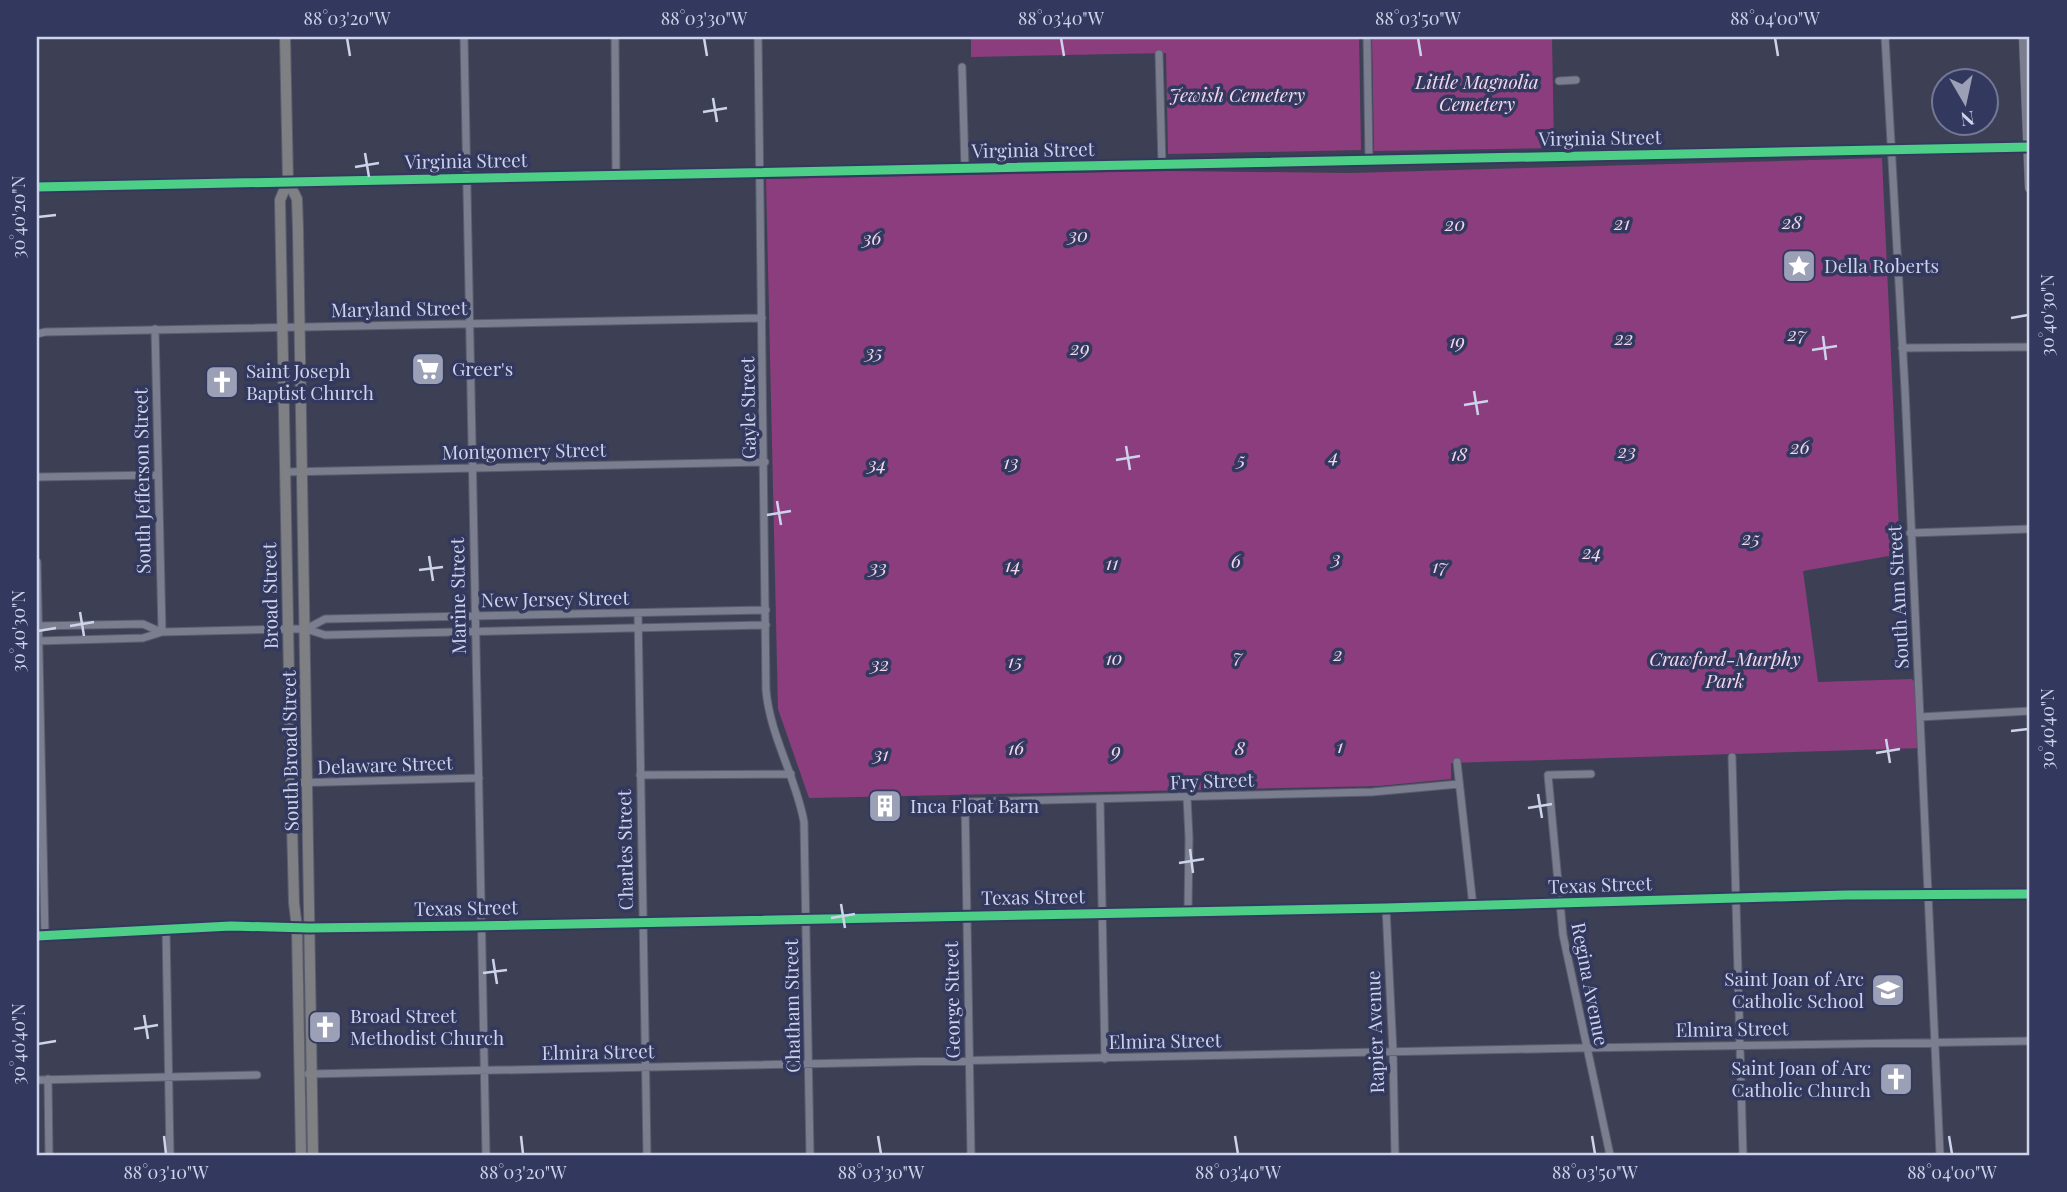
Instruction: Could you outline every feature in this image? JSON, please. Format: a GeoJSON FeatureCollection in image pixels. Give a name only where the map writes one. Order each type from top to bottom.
{"type":"FeatureCollection","features":[{"type":"Feature","properties":{"kind":"main road","name":"Broad Street"},"geometry":{"type":"LineString","coordinates":[[285,37],[288,181],[280,200],[301,1155]]}},
{"type":"Feature","properties":{"kind":"main road","name":"South Broad Street"},"geometry":{"type":"LineString","coordinates":[[288,181],[297,199],[309,783],[313,1155]]}},
{"type":"Feature","properties":{"kind":"street","name":"Marine Street"},"geometry":{"type":"LineString","coordinates":[[464,37],[486,1155]]}},
{"type":"Feature","properties":{"kind":"street"},"geometry":{"type":"LineString","coordinates":[[615,37],[615,174]]}},
{"type":"Feature","properties":{"kind":"street","name":"Gayle Street"},"geometry":{"type":"LineString","coordinates":[[758,37],[767,709],[792,774]]}},
{"type":"Feature","properties":{"kind":"street"},"geometry":{"type":"LineString","coordinates":[[1367,37],[1369,160]]}},
{"type":"Feature","properties":{"kind":"street","name":"South Ann Street"},"geometry":{"type":"LineString","coordinates":[[1885,37],[1940,1155]]}},
{"type":"Feature","properties":{"kind":"street"},"geometry":{"type":"LineString","coordinates":[[2024,37],[2030,188]]}},
{"type":"Feature","properties":{"kind":"street"},"geometry":{"type":"LineString","coordinates":[[1159,54],[1162,165]]}},
{"type":"Feature","properties":{"kind":"street"},"geometry":{"type":"LineString","coordinates":[[962,67],[965,169]]}},
{"type":"Feature","properties":{"kind":"street"},"geometry":{"type":"LineString","coordinates":[[1559,81],[1576,80]]}},
{"type":"Feature","properties":{"kind":"street","name":"Virginia Street"},"geometry":{"type":"LineString","coordinates":[[37,187],[2029,147]]}},
{"type":"Feature","properties":{"kind":"street","name":"Maryland Street"},"geometry":{"type":"LineString","coordinates":[[37,334],[282,326],[762,318]]}},
{"type":"Feature","properties":{"kind":"street","name":"South Jefferson Street"},"geometry":{"type":"LineString","coordinates":[[155,329],[162,632]]}},
{"type":"Feature","properties":{"kind":"street"},"geometry":{"type":"LineString","coordinates":[[1902,348],[2030,347]]}},
{"type":"Feature","properties":{"kind":"street","name":"Montgomery Street"},"geometry":{"type":"LineString","coordinates":[[285,472],[765,462]]}},
{"type":"Feature","properties":{"kind":"street"},"geometry":{"type":"LineString","coordinates":[[37,477],[157,475]]}},
{"type":"Feature","properties":{"kind":"street"},"geometry":{"type":"LineString","coordinates":[[1910,533],[2030,529]]}},
{"type":"Feature","properties":{"kind":"street"},"geometry":{"type":"LineString","coordinates":[[37,562],[41,936]]}},
{"type":"Feature","properties":{"kind":"street","name":"New Jersey Street"},"geometry":{"type":"LineString","coordinates":[[306,629],[325,619],[766,610]]}},
{"type":"Feature","properties":{"kind":"street","name":"Charles Street"},"geometry":{"type":"LineString","coordinates":[[638,613],[647,1155]]}},
{"type":"Feature","properties":{"kind":"street","name":"New Jersey Street"},"geometry":{"type":"LineString","coordinates":[[38,626],[143,624],[162,632]]}},
{"type":"Feature","properties":{"kind":"street","name":"New Jersey Street"},"geometry":{"type":"LineString","coordinates":[[38,641],[143,638],[162,632],[288,629],[306,629],[325,635],[766,625]]}},
{"type":"Feature","properties":{"kind":"street"},"geometry":{"type":"LineString","coordinates":[[1920,717],[2030,711]]}},
{"type":"Feature","properties":{"kind":"street"},"geometry":{"type":"LineString","coordinates":[[290,720],[307,719]]}},
{"type":"Feature","properties":{"kind":"street"},"geometry":{"type":"LineString","coordinates":[[1732,757],[1743,1155]]}},
{"type":"Feature","properties":{"kind":"street"},"geometry":{"type":"LineString","coordinates":[[1457,762],[1472,906]]}},
{"type":"Feature","properties":{"kind":"street"},"geometry":{"type":"LineString","coordinates":[[640,775],[792,774]]}},
{"type":"Feature","properties":{"kind":"street","name":"Chatham Street"},"geometry":{"type":"LineString","coordinates":[[792,774],[804,822],[810,1155]]}},
{"type":"Feature","properties":{"kind":"street","name":"Regina Avenue"},"geometry":{"type":"LineString","coordinates":[[1591,774],[1548,775],[1563,935],[1609,1155]]}},
{"type":"Feature","properties":{"kind":"street","name":"Delaware Street"},"geometry":{"type":"LineString","coordinates":[[291,783],[479,778]]}},
{"type":"Feature","properties":{"kind":"street","name":"Fry Street"},"geometry":{"type":"LineString","coordinates":[[965,802],[1372,792],[1459,784]]}},
{"type":"Feature","properties":{"kind":"street"},"geometry":{"type":"LineString","coordinates":[[1187,797],[1188,912]]}},
{"type":"Feature","properties":{"kind":"street"},"geometry":{"type":"LineString","coordinates":[[1100,800],[1105,1059]]}},
{"type":"Feature","properties":{"kind":"street","name":"George Street"},"geometry":{"type":"LineString","coordinates":[[965,802],[971,1155]]}},
{"type":"Feature","properties":{"kind":"street","name":"Texas Street"},"geometry":{"type":"LineString","coordinates":[[41,936],[265,925],[297,928],[482,926],[2030,894]]}},
{"type":"Feature","properties":{"kind":"street","name":"Rapier Avenue"},"geometry":{"type":"LineString","coordinates":[[1386,908],[1395,1155]]}},
{"type":"Feature","properties":{"kind":"street"},"geometry":{"type":"LineString","coordinates":[[166,929],[170,1155]]}},
{"type":"Feature","properties":{"kind":"street","name":"Elmira Street"},"geometry":{"type":"LineString","coordinates":[[300,1074],[2030,1041]]}},
{"type":"Feature","properties":{"kind":"street"},"geometry":{"type":"LineString","coordinates":[[37,1080],[257,1075]]}},
{"type":"Feature","properties":{"kind":"street"},"geometry":{"type":"LineString","coordinates":[[48,1079],[49,1155]]}},
{"type":"Feature","properties":{"kind":"green space","name":"Jewish Cemetery"},"geometry":{"type":"Polygon","coordinates":[[[971,37],[1359,37],[1361,150],[1168,154],[1166,53],[971,57],[971,37]]]}},
{"type":"Feature","properties":{"kind":"green space","name":"Little Magnolia Cemetery"},"geometry":{"type":"Polygon","coordinates":[[[1372,37],[1552,37],[1554,148],[1374,151],[1372,37]]]}},
{"type":"Feature","properties":{"kind":"green space"},"geometry":{"type":"Polygon","coordinates":[[[1882,158],[1900,554],[1803,571],[1818,682],[1912,679],[1918,686],[1921,748],[1451,763],[1451,779],[1379,786],[809,798],[778,709],[766,179],[1170,171],[1350,173],[1882,158]]]}},
{"type":"Feature","properties":{"kind":"cycle path"},"geometry":{"type":"LineString","coordinates":[[37,187],[2030,147]]}},
{"type":"Feature","properties":{"kind":"cycle path"},"geometry":{"type":"LineString","coordinates":[[37,936],[231,926],[473,926],[1386,908],[1846,895],[2030,894]]}},
{"type":"Feature","properties":{"kind":"place","name":"Della Roberts"},"geometry":{"type":"Point","coordinates":[1799,266]}},
{"type":"Feature","properties":{"kind":"place","name":"Greer's"},"geometry":{"type":"Point","coordinates":[428,369]}},
{"type":"Feature","properties":{"kind":"place","name":"Saint Joseph Baptist Church"},"geometry":{"type":"Point","coordinates":[222,382]}},
{"type":"Feature","properties":{"kind":"place","name":"Inca Float Barn"},"geometry":{"type":"Point","coordinates":[885,806]}},
{"type":"Feature","properties":{"kind":"place","name":"Saint Joan of Arc Catholic School"},"geometry":{"type":"Point","coordinates":[1888,990]}},
{"type":"Feature","properties":{"kind":"place","name":"Broad Street Methodist Church"},"geometry":{"type":"Point","coordinates":[325,1027]}},
{"type":"Feature","properties":{"kind":"place","name":"Saint Joan of Arc Catholic Church"},"geometry":{"type":"Point","coordinates":[1896,1079]}},
{"type":"Feature","properties":{"kind":"park label","name":"28"},"geometry":{"type":"Point","coordinates":[1792,222]}},
{"type":"Feature","properties":{"kind":"park label","name":"21"},"geometry":{"type":"Point","coordinates":[1622,223]}},
{"type":"Feature","properties":{"kind":"park label","name":"20"},"geometry":{"type":"Point","coordinates":[1455,224]}},
{"type":"Feature","properties":{"kind":"park label","name":"30"},"geometry":{"type":"Point","coordinates":[1078,235]}},
{"type":"Feature","properties":{"kind":"park label","name":"36"},"geometry":{"type":"Point","coordinates":[872,238]}},
{"type":"Feature","properties":{"kind":"park label","name":"27"},"geometry":{"type":"Point","coordinates":[1797,334]}},
{"type":"Feature","properties":{"kind":"park label","name":"22"},"geometry":{"type":"Point","coordinates":[1624,338]}},
{"type":"Feature","properties":{"kind":"park label","name":"19"},"geometry":{"type":"Point","coordinates":[1457,341]}},
{"type":"Feature","properties":{"kind":"park label","name":"29"},"geometry":{"type":"Point","coordinates":[1080,348]}},
{"type":"Feature","properties":{"kind":"park label","name":"35"},"geometry":{"type":"Point","coordinates":[874,352]}},
{"type":"Feature","properties":{"kind":"park label","name":"26"},"geometry":{"type":"Point","coordinates":[1800,447]}},
{"type":"Feature","properties":{"kind":"park label","name":"23"},"geometry":{"type":"Point","coordinates":[1627,451]}},
{"type":"Feature","properties":{"kind":"park label","name":"18"},"geometry":{"type":"Point","coordinates":[1459,454]}},
{"type":"Feature","properties":{"kind":"park label","name":"4"},"geometry":{"type":"Point","coordinates":[1334,456]}},
{"type":"Feature","properties":{"kind":"park label","name":"5"},"geometry":{"type":"Point","coordinates":[1241,459]}},
{"type":"Feature","properties":{"kind":"park label","name":"13"},"geometry":{"type":"Point","coordinates":[1011,462]}},
{"type":"Feature","properties":{"kind":"park label","name":"34"},"geometry":{"type":"Point","coordinates":[877,464]}},
{"type":"Feature","properties":{"kind":"park label","name":"25"},"geometry":{"type":"Point","coordinates":[1751,538]}},
{"type":"Feature","properties":{"kind":"park label","name":"24"},"geometry":{"type":"Point","coordinates":[1592,552]}},
{"type":"Feature","properties":{"kind":"park label","name":"3"},"geometry":{"type":"Point","coordinates":[1336,558]}},
{"type":"Feature","properties":{"kind":"park label","name":"6"},"geometry":{"type":"Point","coordinates":[1236,561]}},
{"type":"Feature","properties":{"kind":"park label","name":"11"},"geometry":{"type":"Point","coordinates":[1112,563]}},
{"type":"Feature","properties":{"kind":"park label","name":"14"},"geometry":{"type":"Point","coordinates":[1013,565]}},
{"type":"Feature","properties":{"kind":"park label","name":"17"},"geometry":{"type":"Point","coordinates":[1440,566]}},
{"type":"Feature","properties":{"kind":"park label","name":"33"},"geometry":{"type":"Point","coordinates":[878,567]}},
{"type":"Feature","properties":{"kind":"park label","name":"2"},"geometry":{"type":"Point","coordinates":[1338,654]}},
{"type":"Feature","properties":{"kind":"park label","name":"7"},"geometry":{"type":"Point","coordinates":[1238,656]}},
{"type":"Feature","properties":{"kind":"park label","name":"10"},"geometry":{"type":"Point","coordinates":[1114,658]}},
{"type":"Feature","properties":{"kind":"park label","name":"15"},"geometry":{"type":"Point","coordinates":[1015,661]}},
{"type":"Feature","properties":{"kind":"park label","name":"32"},"geometry":{"type":"Point","coordinates":[880,664]}},
{"type":"Feature","properties":{"kind":"park label","name":"Crawford-Murphy Park"},"geometry":{"type":"Point","coordinates":[1725,670]}},
{"type":"Feature","properties":{"kind":"park label","name":"1"},"geometry":{"type":"Point","coordinates":[1340,746]}},
{"type":"Feature","properties":{"kind":"park label","name":"16"},"geometry":{"type":"Point","coordinates":[1016,748]}},
{"type":"Feature","properties":{"kind":"park label","name":"8"},"geometry":{"type":"Point","coordinates":[1240,748]}},
{"type":"Feature","properties":{"kind":"park label","name":"9"},"geometry":{"type":"Point","coordinates":[1116,750]}},
{"type":"Feature","properties":{"kind":"park label","name":"31"},"geometry":{"type":"Point","coordinates":[881,754]}}]}
